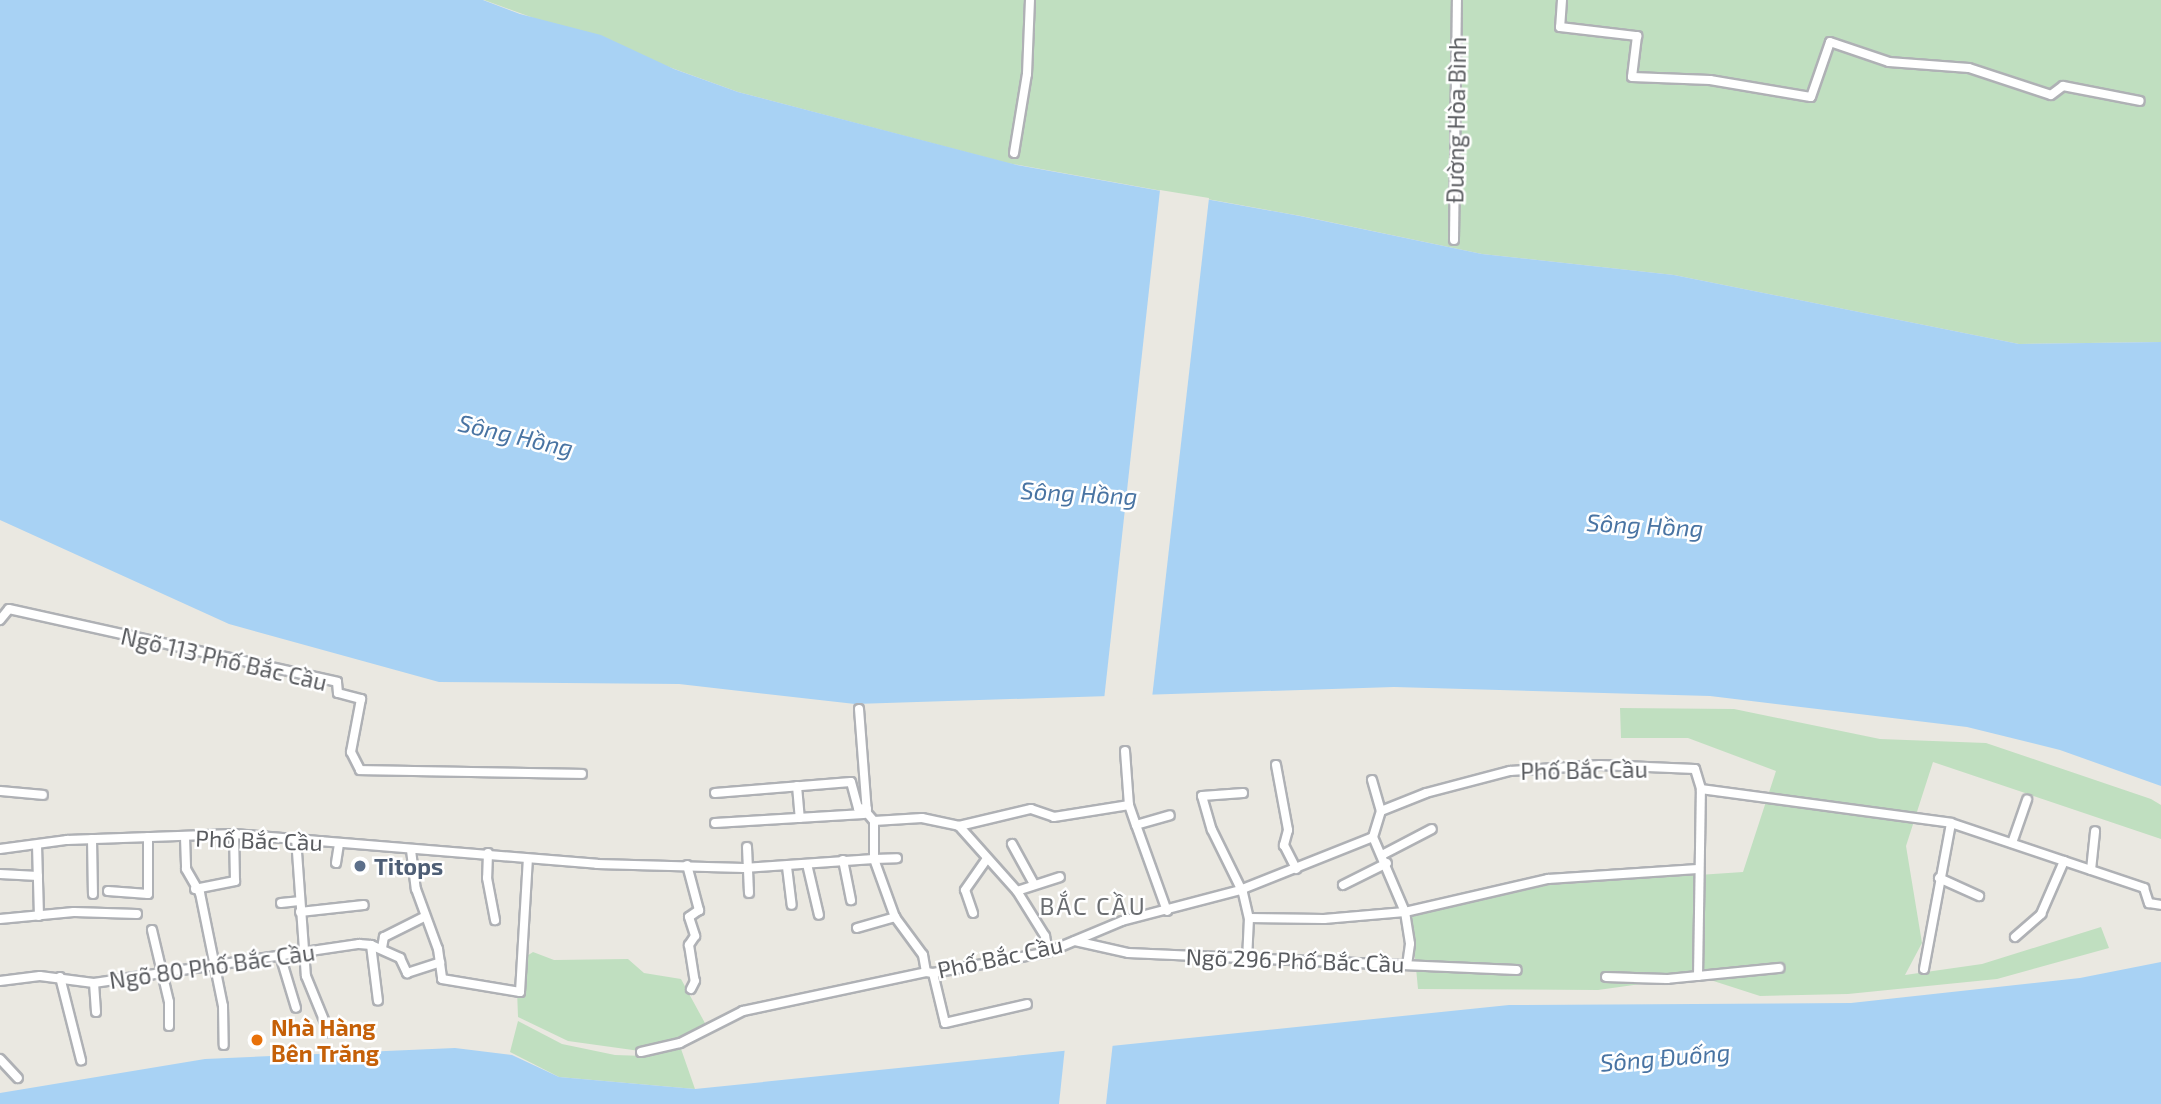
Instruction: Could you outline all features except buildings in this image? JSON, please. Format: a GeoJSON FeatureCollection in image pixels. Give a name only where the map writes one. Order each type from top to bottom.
{"type":"FeatureCollection","features":[{"type":"Feature","properties":{"kind":"street"},"geometry":{"type":"LineString","coordinates":[[1014,153],[1027,74],[1030,0]]}},
{"type":"Feature","properties":{"kind":"street","name":"Đường Hòa Bình"},"geometry":{"type":"LineString","coordinates":[[1454,240],[1457,0]]}},
{"type":"Feature","properties":{"kind":"street"},"geometry":{"type":"LineString","coordinates":[[1562,0],[1560,27],[1637,36],[1632,77],[1703,79],[1811,97],[1830,42],[1889,62],[1969,68],[2051,95],[2063,86],[2140,102]]}},
{"type":"Feature","properties":{"kind":"street","name":"Ngõ 113 Phố Bắc Cầu"},"geometry":{"type":"LineString","coordinates":[[0,620],[9,609],[337,682],[338,693],[361,699],[351,752],[360,770],[582,774]]}},
{"type":"Feature","properties":{"kind":"street"},"geometry":{"type":"LineString","coordinates":[[859,709],[874,859],[897,858]]}},
{"type":"Feature","properties":{"kind":"street"},"geometry":{"type":"LineString","coordinates":[[1125,751],[1129,806],[1167,911]]}},
{"type":"Feature","properties":{"kind":"street"},"geometry":{"type":"LineString","coordinates":[[1276,765],[1288,830],[1283,842],[1296,869]]}},
{"type":"Feature","properties":{"kind":"street","name":"Phố Bắc Cầu"},"geometry":{"type":"LineString","coordinates":[[1381,811],[1483,776],[1540,767],[1695,769],[1701,789]]}},
{"type":"Feature","properties":{"kind":"street"},"geometry":{"type":"LineString","coordinates":[[1372,780],[1381,811],[1373,837],[1385,859],[1405,912],[1410,944],[1407,965]]}},
{"type":"Feature","properties":{"kind":"street"},"geometry":{"type":"LineString","coordinates":[[715,793],[851,782],[858,808],[869,814]]}},
{"type":"Feature","properties":{"kind":"street"},"geometry":{"type":"LineString","coordinates":[[797,786],[800,818]]}},
{"type":"Feature","properties":{"kind":"street"},"geometry":{"type":"LineString","coordinates":[[1698,976],[1701,789],[1951,823],[2144,888],[2149,903],[2161,905]]}},
{"type":"Feature","properties":{"kind":"street"},"geometry":{"type":"LineString","coordinates":[[0,791],[43,795]]}},
{"type":"Feature","properties":{"kind":"street"},"geometry":{"type":"LineString","coordinates":[[1242,793],[1202,796],[1212,830],[1240,890],[1249,918],[1247,960]]}},
{"type":"Feature","properties":{"kind":"street"},"geometry":{"type":"LineString","coordinates":[[2011,843],[2027,800]]}},
{"type":"Feature","properties":{"kind":"street"},"geometry":{"type":"LineString","coordinates":[[715,823],[869,814],[922,818],[958,827],[1031,809],[1054,817],[1129,806]]}},
{"type":"Feature","properties":{"kind":"street"},"geometry":{"type":"LineString","coordinates":[[1136,825],[1170,815]]}},
{"type":"Feature","properties":{"kind":"street"},"geometry":{"type":"LineString","coordinates":[[1924,969],[1951,823]]}},
{"type":"Feature","properties":{"kind":"street"},"geometry":{"type":"LineString","coordinates":[[958,827],[1017,891],[1045,936],[1048,952]]}},
{"type":"Feature","properties":{"kind":"street"},"geometry":{"type":"LineString","coordinates":[[1343,885],[1432,828]]}},
{"type":"Feature","properties":{"kind":"street"},"geometry":{"type":"LineString","coordinates":[[2091,870],[2095,831]]}},
{"type":"Feature","properties":{"kind":"street"},"geometry":{"type":"LineString","coordinates":[[195,888],[235,881],[234,834]]}},
{"type":"Feature","properties":{"kind":"street","name":"Phố Bắc Cầu"},"geometry":{"type":"LineString","coordinates":[[0,849],[92,839],[234,834],[296,838],[339,845],[488,853],[528,859],[744,868],[874,859],[895,917],[923,955],[930,973],[1048,952],[1122,921],[1240,890],[1373,837]]}},
{"type":"Feature","properties":{"kind":"street"},"geometry":{"type":"LineString","coordinates":[[108,891],[148,894],[148,837]]}},
{"type":"Feature","properties":{"kind":"street"},"geometry":{"type":"LineString","coordinates":[[185,837],[186,869],[195,888],[223,1006],[224,1045]]}},
{"type":"Feature","properties":{"kind":"street"},"geometry":{"type":"LineString","coordinates":[[296,838],[306,976],[330,1032]]}},
{"type":"Feature","properties":{"kind":"street"},"geometry":{"type":"LineString","coordinates":[[92,839],[93,894]]}},
{"type":"Feature","properties":{"kind":"street"},"geometry":{"type":"LineString","coordinates":[[1012,844],[1034,884]]}},
{"type":"Feature","properties":{"kind":"street"},"geometry":{"type":"LineString","coordinates":[[37,845],[39,916]]}},
{"type":"Feature","properties":{"kind":"street"},"geometry":{"type":"LineString","coordinates":[[336,863],[339,845]]}},
{"type":"Feature","properties":{"kind":"street"},"geometry":{"type":"LineString","coordinates":[[747,847],[744,868],[749,893]]}},
{"type":"Feature","properties":{"kind":"street"},"geometry":{"type":"LineString","coordinates":[[411,850],[424,917],[440,962],[442,979],[520,992],[528,859]]}},
{"type":"Feature","properties":{"kind":"street"},"geometry":{"type":"LineString","coordinates":[[488,853],[487,878],[495,920]]}},
{"type":"Feature","properties":{"kind":"street"},"geometry":{"type":"LineString","coordinates":[[973,913],[965,890],[986,859]]}},
{"type":"Feature","properties":{"kind":"street"},"geometry":{"type":"LineString","coordinates":[[842,860],[851,900]]}},
{"type":"Feature","properties":{"kind":"street"},"geometry":{"type":"LineString","coordinates":[[2015,937],[2041,914],[2064,861]]}},
{"type":"Feature","properties":{"kind":"street"},"geometry":{"type":"LineString","coordinates":[[807,864],[819,915]]}},
{"type":"Feature","properties":{"kind":"street"},"geometry":{"type":"LineString","coordinates":[[687,865],[699,910],[690,917],[695,936],[689,945],[695,981],[691,989]]}},
{"type":"Feature","properties":{"kind":"street"},"geometry":{"type":"LineString","coordinates":[[787,867],[792,905]]}},
{"type":"Feature","properties":{"kind":"street"},"geometry":{"type":"LineString","coordinates":[[1249,918],[1324,919],[1405,912],[1548,879],[1698,869]]}},
{"type":"Feature","properties":{"kind":"street"},"geometry":{"type":"LineString","coordinates":[[0,874],[38,876]]}},
{"type":"Feature","properties":{"kind":"street"},"geometry":{"type":"LineString","coordinates":[[1017,891],[1060,877]]}},
{"type":"Feature","properties":{"kind":"street"},"geometry":{"type":"LineString","coordinates":[[1939,878],[1979,896]]}},
{"type":"Feature","properties":{"kind":"street"},"geometry":{"type":"LineString","coordinates":[[281,903],[299,901]]}},
{"type":"Feature","properties":{"kind":"street"},"geometry":{"type":"LineString","coordinates":[[300,912],[364,905]]}},
{"type":"Feature","properties":{"kind":"street"},"geometry":{"type":"LineString","coordinates":[[0,919],[137,914]]}},
{"type":"Feature","properties":{"kind":"street"},"geometry":{"type":"LineString","coordinates":[[424,917],[384,937],[382,948],[400,958],[407,973],[440,962]]}},
{"type":"Feature","properties":{"kind":"street"},"geometry":{"type":"LineString","coordinates":[[858,928],[895,917]]}},
{"type":"Feature","properties":{"kind":"street"},"geometry":{"type":"LineString","coordinates":[[152,930],[162,973],[169,1026]]}},
{"type":"Feature","properties":{"kind":"street","name":"Ngõ 296 Phố Bắc Cầu"},"geometry":{"type":"LineString","coordinates":[[1075,942],[1128,953],[1517,970]]}},
{"type":"Feature","properties":{"kind":"street"},"geometry":{"type":"LineString","coordinates":[[371,944],[379,1000]]}},
{"type":"Feature","properties":{"kind":"street","name":"Ngõ 80 Phố Bắc Cầu"},"geometry":{"type":"LineString","coordinates":[[0,981],[60,977],[94,983],[303,952],[371,944],[382,948]]}},
{"type":"Feature","properties":{"kind":"street"},"geometry":{"type":"LineString","coordinates":[[279,955],[296,1008]]}},
{"type":"Feature","properties":{"kind":"street"},"geometry":{"type":"LineString","coordinates":[[1606,977],[1698,976],[1779,968]]}},
{"type":"Feature","properties":{"kind":"street"},"geometry":{"type":"LineString","coordinates":[[641,1052],[680,1043],[743,1011],[930,973],[946,1023],[1027,1004]]}},
{"type":"Feature","properties":{"kind":"street"},"geometry":{"type":"LineString","coordinates":[[60,977],[81,1060]]}},
{"type":"Feature","properties":{"kind":"street"},"geometry":{"type":"LineString","coordinates":[[94,983],[96,1012]]}},
{"type":"Feature","properties":{"kind":"street"},"geometry":{"type":"LineString","coordinates":[[0,1059],[18,1078]]}},
{"type":"Feature","properties":{"kind":"green space"},"geometry":{"type":"Polygon","coordinates":[[[484,0],[2161,0],[2161,342],[2019,344],[1674,275],[1482,254],[1301,216],[1007,163],[738,92],[484,0]]]}},
{"type":"Feature","properties":{"kind":"green space"},"geometry":{"type":"Polygon","coordinates":[[[1620,708],[1734,709],[1880,739],[1986,743],[2151,799],[2161,805],[2161,839],[1933,762],[1906,846],[1922,943],[1905,975],[1982,964],[2101,927],[2109,948],[1997,979],[1848,994],[1760,996],[1698,976],[1598,990],[1418,989],[1411,916],[1549,885],[1743,872],[1776,771],[1688,738],[1621,738],[1620,708]]]}},
{"type":"Feature","properties":{"kind":"green space"},"geometry":{"type":"Polygon","coordinates":[[[533,952],[554,960],[628,959],[644,973],[681,979],[706,1025],[680,1041],[640,1051],[568,1041],[518,1017],[516,963],[533,952]]]}},
{"type":"Feature","properties":{"kind":"green space"},"geometry":{"type":"Polygon","coordinates":[[[518,1021],[562,1044],[615,1055],[645,1056],[680,1046],[695,1089],[559,1077],[510,1052],[518,1021]]]}},
{"type":"Feature","properties":{"kind":"water","name":"Sông Hồng"},"geometry":{"type":"Polygon","coordinates":[[[0,0],[483,0],[520,14],[601,35],[674,69],[738,92],[1017,165],[1300,216],[1482,254],[1674,275],[2019,344],[2161,342],[2161,786],[2060,750],[1967,727],[1710,696],[1394,687],[855,704],[679,684],[439,682],[229,624],[0,520],[0,0]]]}},
{"type":"Feature","properties":{"kind":"water","name":"Sông Đuống"},"geometry":{"type":"Polygon","coordinates":[[[2161,962],[2161,1104],[0,1104],[0,1093],[205,1059],[455,1048],[512,1055],[559,1077],[695,1089],[1509,1005],[1851,1003],[2080,978],[2161,962]]]}},
{"type":"Feature","properties":{"kind":"pier"},"geometry":{"type":"Polygon","coordinates":[[[1160,190],[1209,198],[1152,698],[1104,700],[1160,190]]]}},
{"type":"Feature","properties":{"kind":"pier"},"geometry":{"type":"Polygon","coordinates":[[[1113,1042],[1106,1104],[1059,1104],[1065,1047],[1113,1042]]]}},
{"type":"Feature","properties":{"kind":"place","name":"Titops"},"geometry":{"type":"Point","coordinates":[360,866]}},
{"type":"Feature","properties":{"kind":"place","name":"Nhà Hàng Bên Trăng"},"geometry":{"type":"Point","coordinates":[257,1040]}},
{"type":"Feature","properties":{"kind":"district","name":"BẮC CẦU"},"geometry":{"type":"Point","coordinates":[1093,906]}}]}
